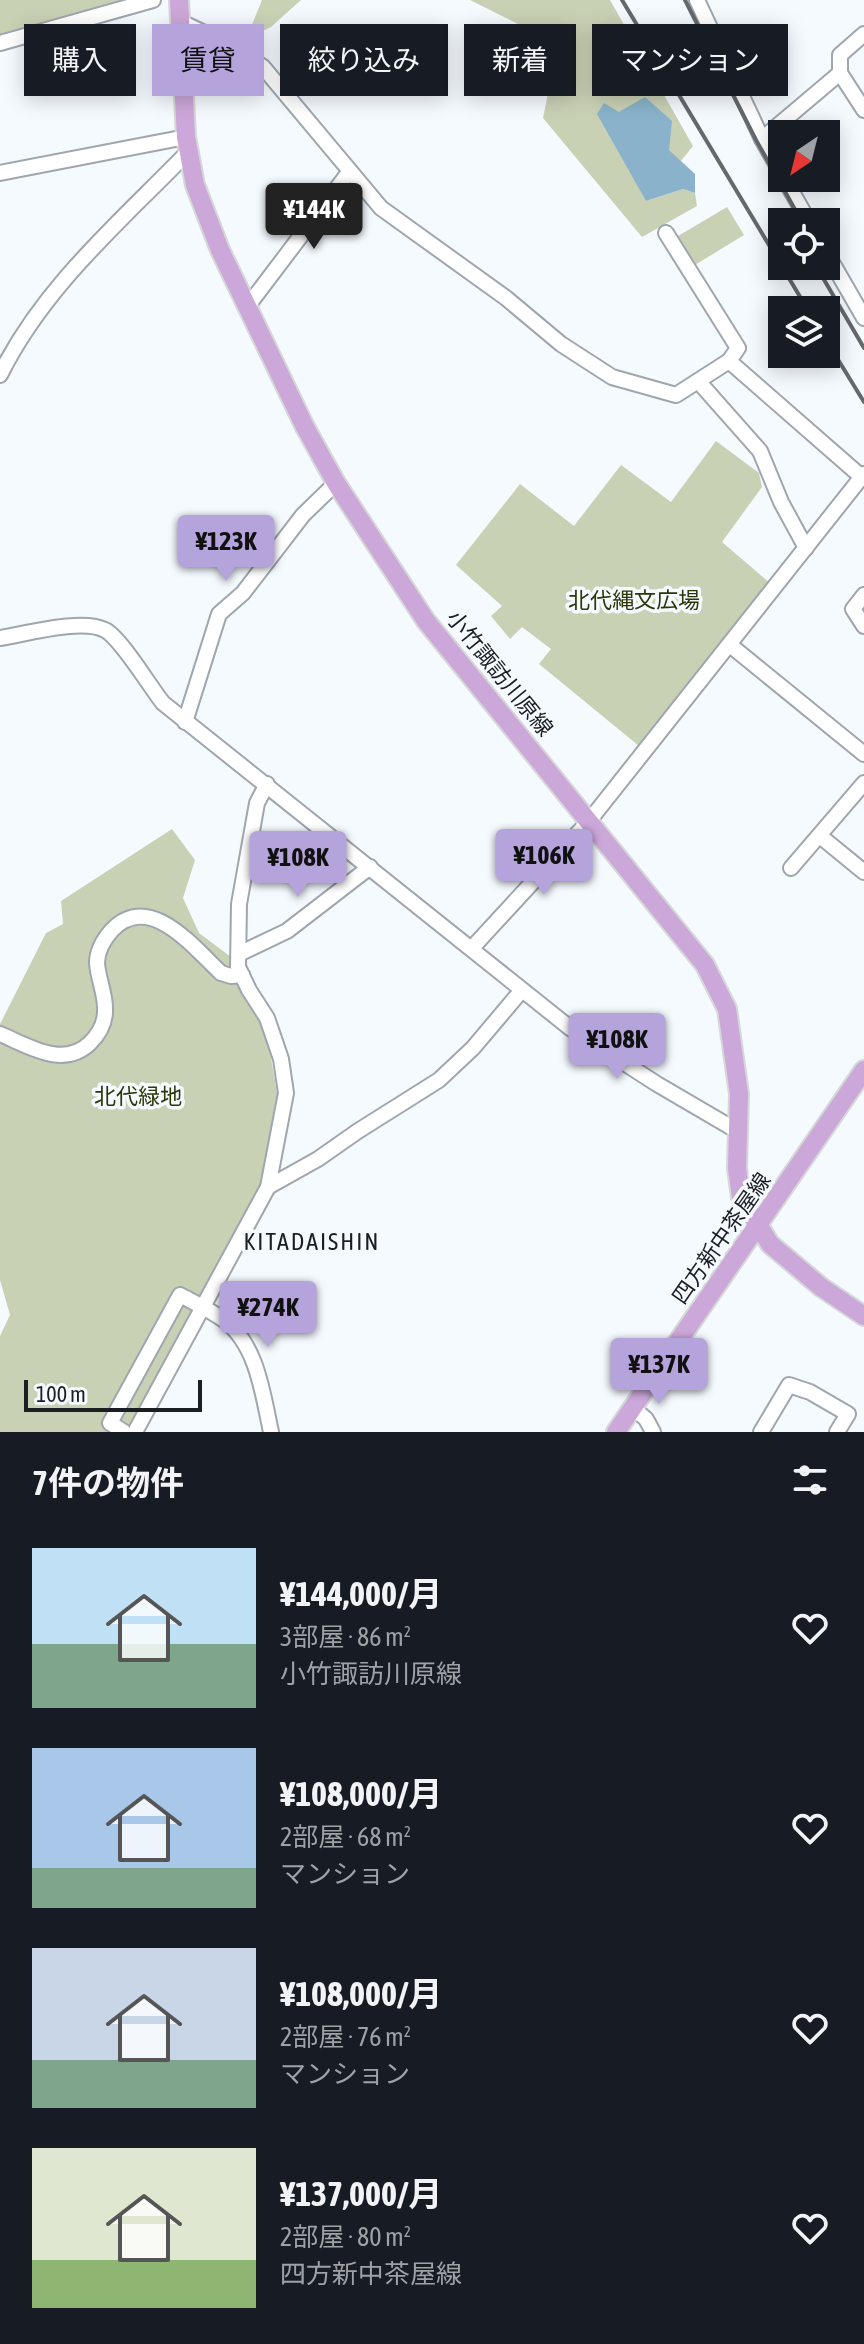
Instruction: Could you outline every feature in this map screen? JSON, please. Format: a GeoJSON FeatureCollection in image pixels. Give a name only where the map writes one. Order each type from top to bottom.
{"type":"FeatureCollection","features":[{"type":"Feature","properties":{"kind":"main road","name":"小竹諏訪川原線"},"geometry":{"type":"LineString","coordinates":[[179,0],[187,144],[204,215],[305,427],[336,483],[426,621],[705,965],[727,1009],[739,1094],[737,1168],[741,1197],[770,1244],[821,1287],[864,1316]]}},
{"type":"Feature","properties":{"kind":"main road","name":"四方新中茶屋線"},"geometry":{"type":"LineString","coordinates":[[616,1432],[864,1070]]}},
{"type":"Feature","properties":{"kind":"street"},"geometry":{"type":"LineString","coordinates":[[0,43],[153,0]]}},
{"type":"Feature","properties":{"kind":"street"},"geometry":{"type":"LineString","coordinates":[[697,0],[768,150]]}},
{"type":"Feature","properties":{"kind":"street"},"geometry":{"type":"LineString","coordinates":[[181,22],[234,47],[263,67],[381,208],[506,298],[561,344],[612,377],[676,395],[729,361],[738,348],[666,233]]}},
{"type":"Feature","properties":{"kind":"street"},"geometry":{"type":"LineString","coordinates":[[864,34],[840,55],[840,73],[864,110]]}},
{"type":"Feature","properties":{"kind":"street"},"geometry":{"type":"LineString","coordinates":[[762,139],[840,73]]}},
{"type":"Feature","properties":{"kind":"street"},"geometry":{"type":"LineString","coordinates":[[0,173],[187,144]]}},
{"type":"Feature","properties":{"kind":"street"},"geometry":{"type":"LineString","coordinates":[[0,375],[22,335],[54,290],[187,144]]}},
{"type":"Feature","properties":{"kind":"street"},"geometry":{"type":"LineString","coordinates":[[247,307],[350,171]]}},
{"type":"Feature","properties":{"kind":"street"},"geometry":{"type":"LineString","coordinates":[[840,276],[864,318]]}},
{"type":"Feature","properties":{"kind":"street"},"geometry":{"type":"LineString","coordinates":[[472,948],[589,821],[863,477],[729,361]]}},
{"type":"Feature","properties":{"kind":"street"},"geometry":{"type":"LineString","coordinates":[[698,381],[760,451],[781,502],[806,548]]}},
{"type":"Feature","properties":{"kind":"street"},"geometry":{"type":"LineString","coordinates":[[185,722],[219,614],[243,593],[303,515],[336,483]]}},
{"type":"Feature","properties":{"kind":"street"},"geometry":{"type":"LineString","coordinates":[[864,595],[853,609],[864,626]]}},
{"type":"Feature","properties":{"kind":"street"},"geometry":{"type":"LineString","coordinates":[[0,638],[82,626],[106,630],[163,703],[522,990],[600,1048],[739,1132]]}},
{"type":"Feature","properties":{"kind":"street"},"geometry":{"type":"LineString","coordinates":[[730,645],[864,754]]}},
{"type":"Feature","properties":{"kind":"street"},"geometry":{"type":"LineString","coordinates":[[791,868],[864,783]]}},
{"type":"Feature","properties":{"kind":"street"},"geometry":{"type":"LineString","coordinates":[[135,1432],[268,1187],[286,1093],[281,1059],[267,1018],[238,967],[239,904],[257,803],[267,784]]}},
{"type":"Feature","properties":{"kind":"street"},"geometry":{"type":"LineString","coordinates":[[820,836],[864,872]]}},
{"type":"Feature","properties":{"kind":"street"},"geometry":{"type":"LineString","coordinates":[[239,954],[287,931],[370,867]]}},
{"type":"Feature","properties":{"kind":"street"},"geometry":{"type":"LineString","coordinates":[[0,1034],[48,1054],[67,1056],[84,1049],[104,1025],[105,1008],[97,964],[99,950],[106,936],[120,922],[135,916],[164,921],[221,973],[242,975]]}},
{"type":"Feature","properties":{"kind":"street"},"geometry":{"type":"LineString","coordinates":[[268,1187],[318,1159],[439,1080],[473,1048],[522,990]]}},
{"type":"Feature","properties":{"kind":"street"},"geometry":{"type":"LineString","coordinates":[[124,1432],[110,1423],[180,1295],[226,1321],[242,1341],[258,1373],[271,1432]]}},
{"type":"Feature","properties":{"kind":"street"},"geometry":{"type":"LineString","coordinates":[[761,1432],[789,1385],[810,1392],[848,1414],[837,1432]]}},
{"type":"Feature","properties":{"kind":"street"},"geometry":{"type":"LineString","coordinates":[[632,1407],[643,1415],[653,1432]]}},
{"type":"Feature","properties":{"kind":"green space"},"geometry":{"type":"Polygon","coordinates":[[[0,0],[124,2],[48,24],[24,24],[24,31],[0,38],[0,0]]]}},
{"type":"Feature","properties":{"kind":"green space"},"geometry":{"type":"Polygon","coordinates":[[[262,0],[301,0],[271,27],[264,30],[264,24],[252,24],[262,0]]]}},
{"type":"Feature","properties":{"kind":"green space"},"geometry":{"type":"Polygon","coordinates":[[[470,0],[610,0],[624,24],[592,24],[592,96],[665,96],[693,146],[680,162],[669,150],[622,155],[646,201],[683,189],[695,193],[697,206],[642,237],[543,118],[547,96],[576,96],[576,24],[518,24],[470,0]]]}},
{"type":"Feature","properties":{"kind":"green space"},"geometry":{"type":"Polygon","coordinates":[[[727,207],[744,235],[695,265],[678,236],[727,207]]]}},
{"type":"Feature","properties":{"kind":"green space","name":"北代縄文広場"},"geometry":{"type":"Polygon","coordinates":[[[716,441],[759,473],[762,487],[722,542],[770,583],[639,746],[539,664],[551,649],[522,627],[510,639],[491,616],[502,606],[456,565],[520,484],[574,526],[621,465],[671,502],[716,441]]]}},
{"type":"Feature","properties":{"kind":"green space","name":"北代緑地"},"geometry":{"type":"Polygon","coordinates":[[[172,829],[195,860],[183,898],[199,933],[231,957],[241,993],[267,1034],[278,1099],[263,1185],[132,1432],[0,1432],[0,1336],[10,1315],[0,1280],[0,1024],[46,933],[63,924],[61,901],[172,829]]]}},
{"type":"Feature","properties":{"kind":"water"},"geometry":{"type":"Polygon","coordinates":[[[645,97],[672,121],[669,150],[695,174],[695,193],[683,189],[646,201],[597,114],[604,103],[619,112],[645,97]]]}},
{"type":"Feature","properties":{"kind":"railway"},"geometry":{"type":"LineString","coordinates":[[622,0],[800,296]]}},
{"type":"Feature","properties":{"kind":"railway"},"geometry":{"type":"LineString","coordinates":[[685,0],[794,208]]}},
{"type":"Feature","properties":{"kind":"railway"},"geometry":{"type":"LineString","coordinates":[[824,280],[864,348]]}},
{"type":"Feature","properties":{"kind":"railway"},"geometry":{"type":"LineString","coordinates":[[840,363],[864,402]]}},
{"type":"Feature","properties":{"kind":"district","name":"KITADAISHIN"},"geometry":{"type":"Point","coordinates":[312,1242]}}]}
